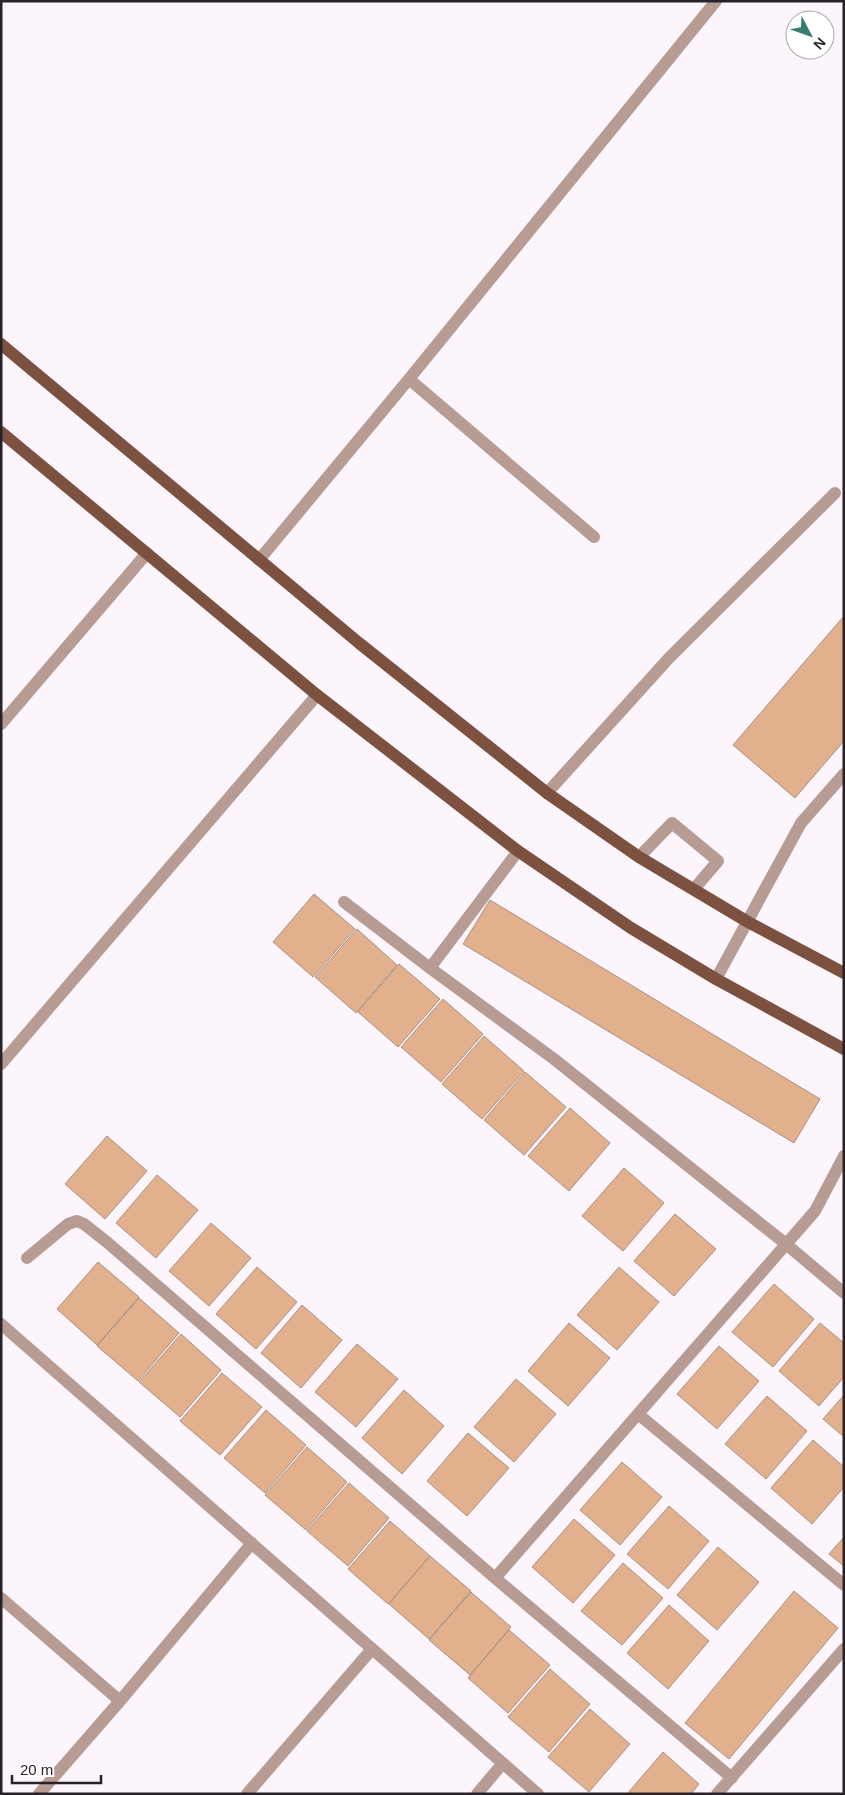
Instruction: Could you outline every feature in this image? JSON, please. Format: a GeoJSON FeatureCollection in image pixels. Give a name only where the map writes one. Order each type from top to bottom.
{"type":"FeatureCollection","features":[{"type":"Feature","properties":{"kind":"main road"},"geometry":{"type":"LineString","coordinates":[[1,344],[359,643],[547,793],[639,857],[748,922],[844,973]]}},
{"type":"Feature","properties":{"kind":"main road"},"geometry":{"type":"LineString","coordinates":[[1,432],[318,695],[518,851],[631,928],[716,979],[844,1049]]}},
{"type":"Feature","properties":{"kind":"street"},"geometry":{"type":"LineString","coordinates":[[259,560],[409,379],[716,1]]}},
{"type":"Feature","properties":{"kind":"street"},"geometry":{"type":"LineString","coordinates":[[409,379],[594,537]]}},
{"type":"Feature","properties":{"kind":"street"},"geometry":{"type":"LineString","coordinates":[[547,793],[669,658],[835,493]]}},
{"type":"Feature","properties":{"kind":"street"},"geometry":{"type":"LineString","coordinates":[[1,724],[147,553]]}},
{"type":"Feature","properties":{"kind":"street"},"geometry":{"type":"LineString","coordinates":[[1,1064],[318,695]]}},
{"type":"Feature","properties":{"kind":"street"},"geometry":{"type":"LineString","coordinates":[[716,979],[801,823],[844,774]]}},
{"type":"Feature","properties":{"kind":"street"},"geometry":{"type":"LineString","coordinates":[[639,857],[672,823],[718,861],[694,889]]}},
{"type":"Feature","properties":{"kind":"street"},"geometry":{"type":"LineString","coordinates":[[430,968],[518,851]]}},
{"type":"Feature","properties":{"kind":"street"},"geometry":{"type":"LineString","coordinates":[[344,902],[554,1059],[844,1292]]}},
{"type":"Feature","properties":{"kind":"street"},"geometry":{"type":"LineString","coordinates":[[495,1578],[815,1211],[844,1156]]}},
{"type":"Feature","properties":{"kind":"street"},"geometry":{"type":"LineString","coordinates":[[27,1258],[68,1224],[77,1221],[84,1224],[495,1578],[732,1778]]}},
{"type":"Feature","properties":{"kind":"street"},"geometry":{"type":"LineString","coordinates":[[1,1324],[538,1794]]}},
{"type":"Feature","properties":{"kind":"street"},"geometry":{"type":"LineString","coordinates":[[638,1414],[844,1585]]}},
{"type":"Feature","properties":{"kind":"street"},"geometry":{"type":"LineString","coordinates":[[38,1794],[120,1701],[252,1543]]}},
{"type":"Feature","properties":{"kind":"street"},"geometry":{"type":"LineString","coordinates":[[1,1598],[120,1701]]}},
{"type":"Feature","properties":{"kind":"street"},"geometry":{"type":"LineString","coordinates":[[247,1794],[372,1648]]}},
{"type":"Feature","properties":{"kind":"street"},"geometry":{"type":"LineString","coordinates":[[717,1794],[844,1649]]}},
{"type":"Feature","properties":{"kind":"street"},"geometry":{"type":"LineString","coordinates":[[477,1794],[503,1763]]}},
{"type":"Feature","properties":{"kind":"building"},"geometry":{"type":"Polygon","coordinates":[[[844,616],[844,741],[795,798],[733,745],[844,616]]]}},
{"type":"Feature","properties":{"kind":"building"},"geometry":{"type":"Polygon","coordinates":[[[314,894],[355,929],[313,977],[273,942],[314,894]]]}},
{"type":"Feature","properties":{"kind":"building"},"geometry":{"type":"Polygon","coordinates":[[[490,900],[820,1099],[794,1143],[463,944],[490,900]]]}},
{"type":"Feature","properties":{"kind":"building"},"geometry":{"type":"Polygon","coordinates":[[[357,929],[397,965],[356,1013],[315,977],[357,929]]]}},
{"type":"Feature","properties":{"kind":"building"},"geometry":{"type":"Polygon","coordinates":[[[399,964],[440,999],[398,1047],[358,1012],[399,964]]]}},
{"type":"Feature","properties":{"kind":"building"},"geometry":{"type":"Polygon","coordinates":[[[443,999],[483,1034],[441,1082],[401,1047],[443,999]]]}},
{"type":"Feature","properties":{"kind":"building"},"geometry":{"type":"Polygon","coordinates":[[[484,1036],[524,1071],[482,1119],[442,1084],[484,1036]]]}},
{"type":"Feature","properties":{"kind":"building"},"geometry":{"type":"Polygon","coordinates":[[[525,1072],[566,1107],[524,1155],[484,1120],[525,1072]]]}},
{"type":"Feature","properties":{"kind":"building"},"geometry":{"type":"Polygon","coordinates":[[[570,1108],[610,1143],[569,1191],[528,1156],[570,1108]]]}},
{"type":"Feature","properties":{"kind":"building"},"geometry":{"type":"Polygon","coordinates":[[[107,1136],[147,1171],[105,1219],[65,1184],[107,1136]]]}},
{"type":"Feature","properties":{"kind":"building"},"geometry":{"type":"Polygon","coordinates":[[[624,1168],[664,1203],[623,1251],[582,1216],[624,1168]]]}},
{"type":"Feature","properties":{"kind":"building"},"geometry":{"type":"Polygon","coordinates":[[[157,1175],[198,1210],[156,1258],[116,1223],[157,1175]]]}},
{"type":"Feature","properties":{"kind":"building"},"geometry":{"type":"Polygon","coordinates":[[[675,1214],[716,1249],[674,1296],[634,1261],[675,1214]]]}},
{"type":"Feature","properties":{"kind":"building"},"geometry":{"type":"Polygon","coordinates":[[[211,1223],[251,1258],[209,1306],[169,1271],[211,1223]]]}},
{"type":"Feature","properties":{"kind":"building"},"geometry":{"type":"Polygon","coordinates":[[[98,1262],[139,1297],[97,1345],[57,1309],[98,1262]]]}},
{"type":"Feature","properties":{"kind":"building"},"geometry":{"type":"Polygon","coordinates":[[[257,1267],[297,1302],[256,1349],[216,1314],[257,1267]]]}},
{"type":"Feature","properties":{"kind":"building"},"geometry":{"type":"Polygon","coordinates":[[[619,1267],[659,1302],[617,1350],[577,1315],[619,1267]]]}},
{"type":"Feature","properties":{"kind":"building"},"geometry":{"type":"Polygon","coordinates":[[[774,1284],[814,1319],[773,1367],[732,1332],[774,1284]]]}},
{"type":"Feature","properties":{"kind":"building"},"geometry":{"type":"Polygon","coordinates":[[[139,1298],[179,1333],[138,1381],[97,1346],[139,1298]]]}},
{"type":"Feature","properties":{"kind":"building"},"geometry":{"type":"Polygon","coordinates":[[[302,1305],[342,1340],[301,1388],[261,1353],[302,1305]]]}},
{"type":"Feature","properties":{"kind":"building"},"geometry":{"type":"Polygon","coordinates":[[[569,1323],[610,1358],[568,1406],[528,1371],[569,1323]]]}},
{"type":"Feature","properties":{"kind":"building"},"geometry":{"type":"Polygon","coordinates":[[[820,1323],[844,1343],[844,1377],[819,1406],[779,1371],[820,1323]]]}},
{"type":"Feature","properties":{"kind":"building"},"geometry":{"type":"Polygon","coordinates":[[[181,1334],[221,1370],[180,1417],[139,1382],[181,1334]]]}},
{"type":"Feature","properties":{"kind":"building"},"geometry":{"type":"Polygon","coordinates":[[[357,1344],[398,1379],[356,1427],[315,1392],[357,1344]]]}},
{"type":"Feature","properties":{"kind":"building"},"geometry":{"type":"Polygon","coordinates":[[[719,1346],[759,1381],[717,1429],[677,1394],[719,1346]]]}},
{"type":"Feature","properties":{"kind":"building"},"geometry":{"type":"Polygon","coordinates":[[[222,1373],[262,1407],[220,1455],[180,1421],[222,1373]]]}},
{"type":"Feature","properties":{"kind":"building"},"geometry":{"type":"Polygon","coordinates":[[[516,1379],[556,1414],[514,1462],[474,1427],[516,1379]]]}},
{"type":"Feature","properties":{"kind":"building"},"geometry":{"type":"Polygon","coordinates":[[[404,1390],[444,1426],[402,1474],[362,1438],[404,1390]]]}},
{"type":"Feature","properties":{"kind":"building"},"geometry":{"type":"Polygon","coordinates":[[[844,1395],[844,1437],[823,1419],[844,1395]]]}},
{"type":"Feature","properties":{"kind":"building"},"geometry":{"type":"Polygon","coordinates":[[[767,1396],[807,1431],[766,1479],[725,1444],[767,1396]]]}},
{"type":"Feature","properties":{"kind":"building"},"geometry":{"type":"Polygon","coordinates":[[[266,1410],[306,1445],[265,1493],[224,1458],[266,1410]]]}},
{"type":"Feature","properties":{"kind":"building"},"geometry":{"type":"Polygon","coordinates":[[[468,1433],[509,1468],[467,1516],[427,1481],[468,1433]]]}},
{"type":"Feature","properties":{"kind":"building"},"geometry":{"type":"Polygon","coordinates":[[[813,1440],[844,1467],[844,1487],[812,1524],[771,1488],[813,1440]]]}},
{"type":"Feature","properties":{"kind":"building"},"geometry":{"type":"Polygon","coordinates":[[[307,1447],[347,1482],[306,1530],[265,1495],[307,1447]]]}},
{"type":"Feature","properties":{"kind":"building"},"geometry":{"type":"Polygon","coordinates":[[[622,1462],[662,1497],[620,1545],[580,1510],[622,1462]]]}},
{"type":"Feature","properties":{"kind":"building"},"geometry":{"type":"Polygon","coordinates":[[[349,1483],[389,1518],[348,1566],[307,1531],[349,1483]]]}},
{"type":"Feature","properties":{"kind":"building"},"geometry":{"type":"Polygon","coordinates":[[[669,1506],[709,1541],[668,1589],[627,1554],[669,1506]]]}},
{"type":"Feature","properties":{"kind":"building"},"geometry":{"type":"Polygon","coordinates":[[[574,1519],[615,1555],[573,1603],[532,1567],[574,1519]]]}},
{"type":"Feature","properties":{"kind":"building"},"geometry":{"type":"Polygon","coordinates":[[[390,1521],[430,1556],[388,1604],[348,1569],[390,1521]]]}},
{"type":"Feature","properties":{"kind":"building"},"geometry":{"type":"Polygon","coordinates":[[[844,1537],[844,1566],[829,1554],[844,1537]]]}},
{"type":"Feature","properties":{"kind":"building"},"geometry":{"type":"Polygon","coordinates":[[[718,1547],[759,1582],[717,1630],[677,1595],[718,1547]]]}},
{"type":"Feature","properties":{"kind":"building"},"geometry":{"type":"Polygon","coordinates":[[[430,1556],[471,1591],[429,1639],[389,1604],[430,1556]]]}},
{"type":"Feature","properties":{"kind":"building"},"geometry":{"type":"Polygon","coordinates":[[[623,1563],[663,1598],[622,1645],[581,1611],[623,1563]]]}},
{"type":"Feature","properties":{"kind":"building"},"geometry":{"type":"Polygon","coordinates":[[[794,1591],[838,1628],[729,1759],[685,1723],[794,1591]]]}},
{"type":"Feature","properties":{"kind":"building"},"geometry":{"type":"Polygon","coordinates":[[[471,1592],[511,1627],[470,1675],[429,1640],[471,1592]]]}},
{"type":"Feature","properties":{"kind":"building"},"geometry":{"type":"Polygon","coordinates":[[[669,1605],[709,1641],[668,1689],[627,1653],[669,1605]]]}},
{"type":"Feature","properties":{"kind":"building"},"geometry":{"type":"Polygon","coordinates":[[[509,1630],[550,1665],[508,1713],[468,1678],[509,1630]]]}},
{"type":"Feature","properties":{"kind":"building"},"geometry":{"type":"Polygon","coordinates":[[[550,1669],[590,1704],[549,1752],[508,1717],[550,1669]]]}},
{"type":"Feature","properties":{"kind":"building"},"geometry":{"type":"Polygon","coordinates":[[[590,1709],[630,1744],[589,1792],[548,1757],[590,1709]]]}},
{"type":"Feature","properties":{"kind":"building"},"geometry":{"type":"Polygon","coordinates":[[[663,1752],[699,1784],[691,1794],[627,1794],[663,1752]]]}}]}
